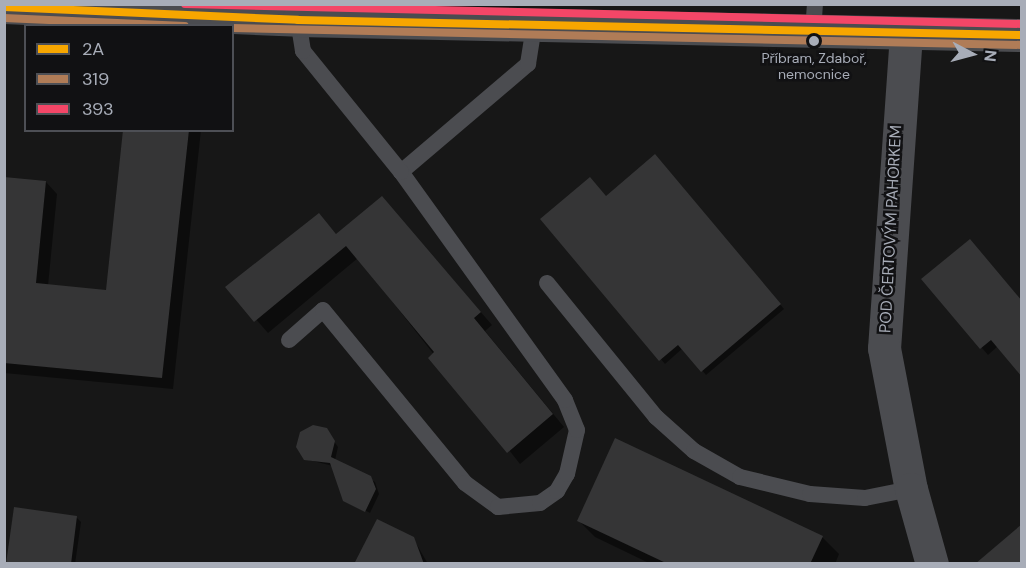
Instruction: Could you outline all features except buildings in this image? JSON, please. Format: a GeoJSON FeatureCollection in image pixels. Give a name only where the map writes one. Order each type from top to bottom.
{"type":"FeatureCollection","features":[{"type":"Feature","properties":{"kind":"street"},"geometry":{"type":"LineString","coordinates":[[4,8],[55,19],[298,20],[534,27],[814,18],[906,34],[1022,35]]}},
{"type":"Feature","properties":{"kind":"street","name":"POD ČERTOVÝM PAHORKEM"},"geometry":{"type":"LineString","coordinates":[[906,34],[884,348],[911,489],[932,564]]}},
{"type":"Feature","properties":{"kind":"lane"},"geometry":{"type":"LineString","coordinates":[[289,340],[323,310],[481,497],[519,508],[557,491],[574,454],[573,414],[401,172],[303,51],[298,20]]}},
{"type":"Feature","properties":{"kind":"lane"},"geometry":{"type":"LineString","coordinates":[[401,172],[528,64],[534,27]]}},
{"type":"Feature","properties":{"kind":"lane"},"geometry":{"type":"LineString","coordinates":[[547,283],[656,417],[694,451],[740,477],[810,494],[865,498],[911,489]]}},
{"type":"Feature","properties":{"kind":"transit line","name":"393"},"geometry":{"type":"LineString","coordinates":[[185,4],[1022,24]]}},
{"type":"Feature","properties":{"kind":"transit line","name":"2A"},"geometry":{"type":"LineString","coordinates":[[4,7],[298,20],[1022,35]]}},
{"type":"Feature","properties":{"kind":"transit line","name":"319"},"geometry":{"type":"LineString","coordinates":[[4,18],[140,24]]}},
{"type":"Feature","properties":{"kind":"transit line","name":"319"},"geometry":{"type":"LineString","coordinates":[[234,28],[1022,45]]}},
{"type":"Feature","properties":{"kind":"place","name":"Příbram, Zdaboř, nemocnice"},"geometry":{"type":"Point","coordinates":[814,41]}}]}
